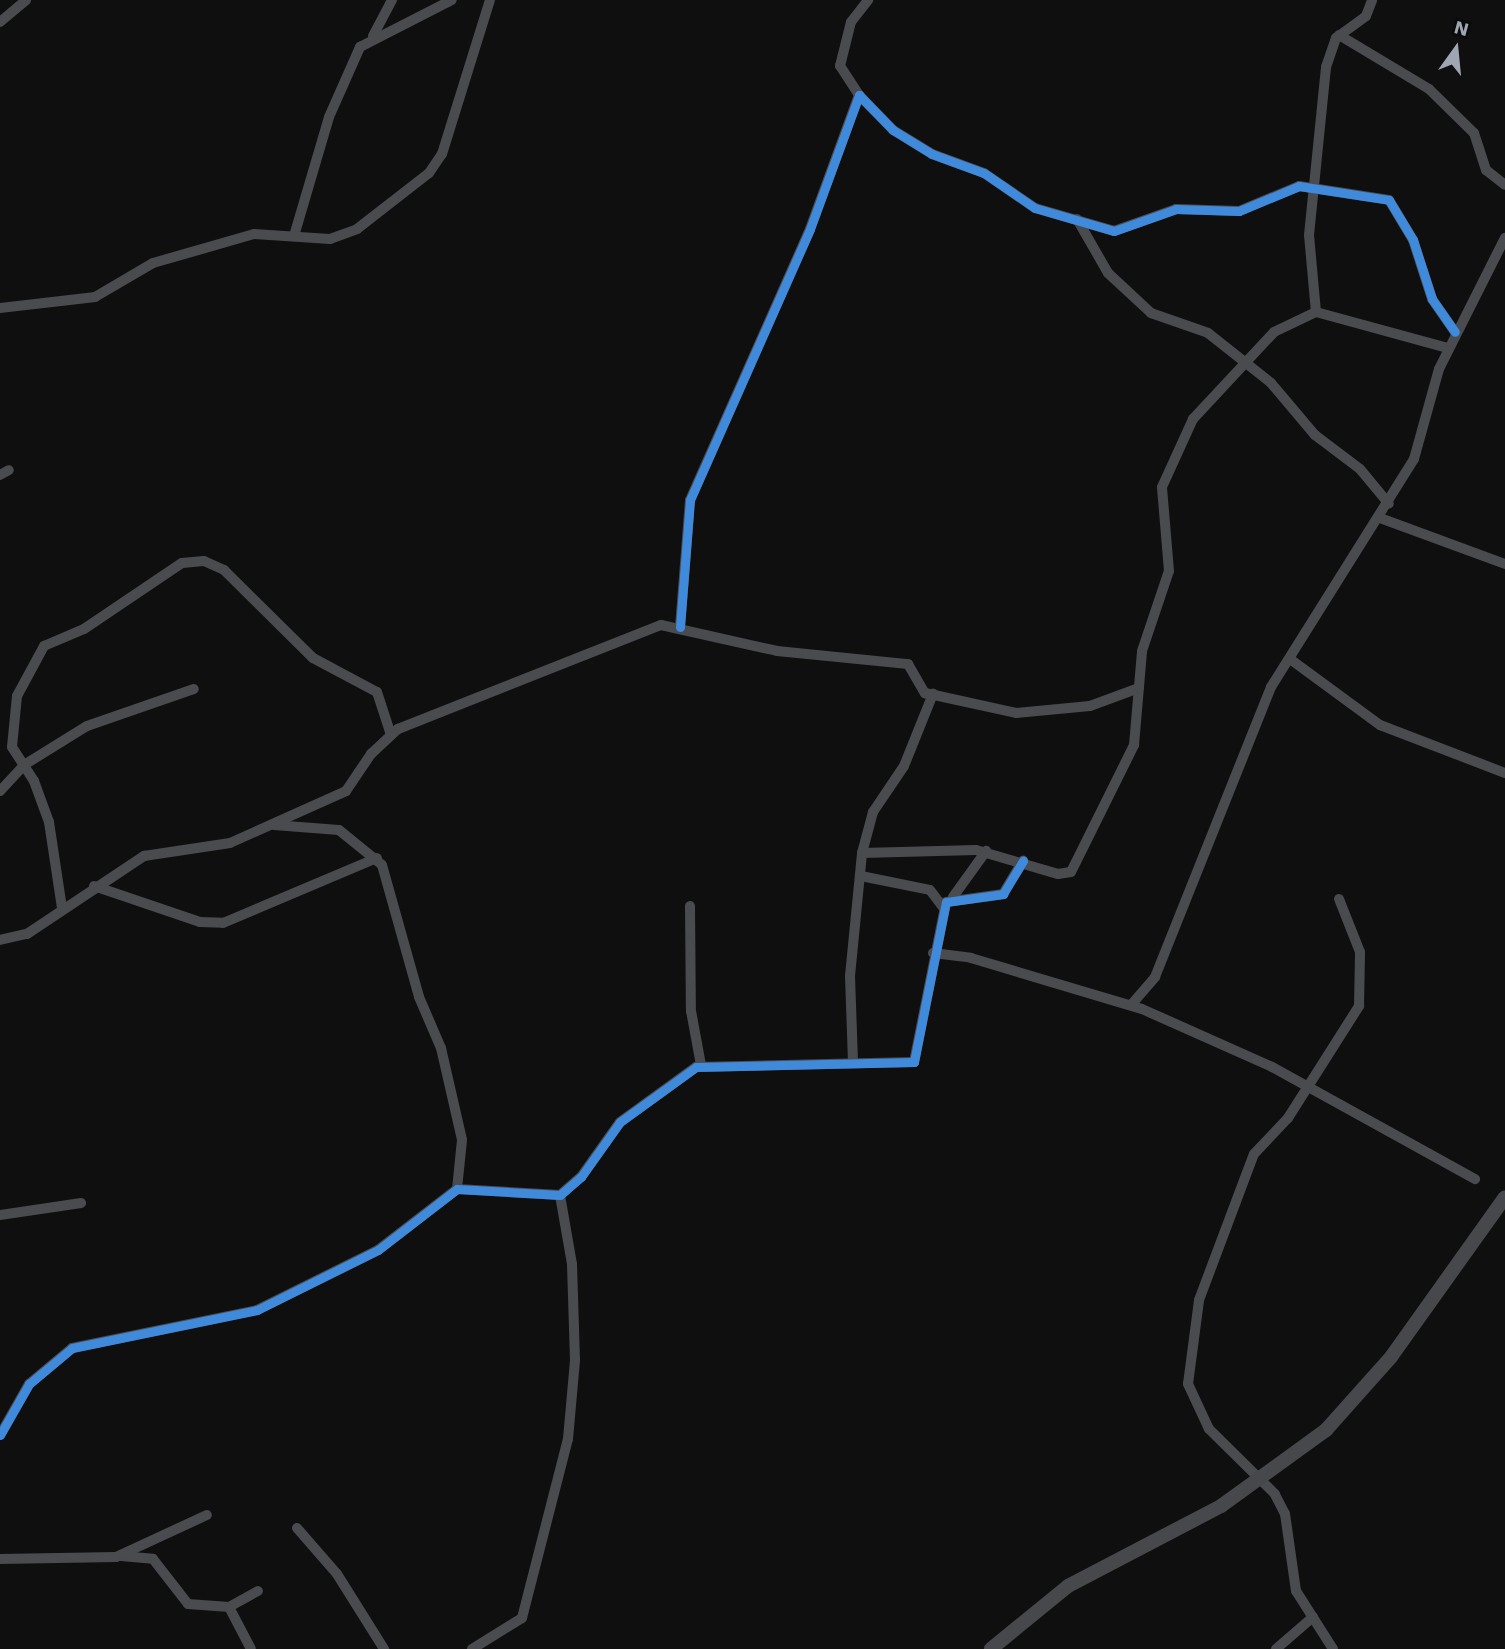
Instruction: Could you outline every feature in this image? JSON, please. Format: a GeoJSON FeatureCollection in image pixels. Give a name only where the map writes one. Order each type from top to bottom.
{"type":"FeatureCollection","features":[{"type":"Feature","properties":{"kind":"main road"},"geometry":{"type":"LineString","coordinates":[[991,1649],[1068,1587],[1266,1478],[1326,1430],[1391,1357],[1505,1197]]}},
{"type":"Feature","properties":{"kind":"street"},"geometry":{"type":"LineString","coordinates":[[0,22],[26,0]]}},
{"type":"Feature","properties":{"kind":"street"},"geometry":{"type":"LineString","coordinates":[[372,36],[392,0]]}},
{"type":"Feature","properties":{"kind":"street"},"geometry":{"type":"LineString","coordinates":[[294,236],[337,97],[360,47],[372,36],[452,0]]}},
{"type":"Feature","properties":{"kind":"street"},"geometry":{"type":"LineString","coordinates":[[0,308],[89,299],[153,263],[254,234],[342,237],[429,173],[447,141],[490,0]]}},
{"type":"Feature","properties":{"kind":"street"},"geometry":{"type":"LineString","coordinates":[[868,0],[851,22],[839,66],[859,95],[907,140],[984,173],[1026,204],[1119,232],[1177,209],[1239,211],[1289,188],[1313,187],[1396,205],[1432,299],[1455,332]]}},
{"type":"Feature","properties":{"kind":"street"},"geometry":{"type":"LineString","coordinates":[[1316,312],[1309,243],[1326,66],[1339,35],[1366,16],[1372,0]]}},
{"type":"Feature","properties":{"kind":"street"},"geometry":{"type":"LineString","coordinates":[[1339,35],[1429,89],[1474,133],[1486,170],[1505,185]]}},
{"type":"Feature","properties":{"kind":"street"},"geometry":{"type":"LineString","coordinates":[[680,627],[690,500],[810,229],[859,95]]}},
{"type":"Feature","properties":{"kind":"street"},"geometry":{"type":"LineString","coordinates":[[1077,219],[1108,273],[1151,313],[1208,333],[1271,383],[1315,435],[1360,469],[1389,504]]}},
{"type":"Feature","properties":{"kind":"street"},"geometry":{"type":"LineString","coordinates":[[1131,1005],[1155,977],[1264,703],[1380,519],[1414,459],[1448,348],[1501,252],[1505,238]]}},
{"type":"Feature","properties":{"kind":"street"},"geometry":{"type":"LineString","coordinates":[[862,853],[986,851],[1064,875],[1079,864],[1134,745],[1142,651],[1170,570],[1161,500],[1167,472],[1194,419],[1274,332],[1316,312],[1448,348]]}},
{"type":"Feature","properties":{"kind":"street"},"geometry":{"type":"LineString","coordinates":[[1380,519],[1505,564]]}},
{"type":"Feature","properties":{"kind":"street"},"geometry":{"type":"LineString","coordinates":[[62,908],[58,852],[24,765],[15,757],[11,716],[38,652],[187,561],[224,570],[313,658],[377,692],[391,735]]}},
{"type":"Feature","properties":{"kind":"street"},"geometry":{"type":"LineString","coordinates":[[0,940],[27,933],[94,886],[156,852],[230,843],[352,787],[391,735],[647,628],[680,627],[753,648],[908,664],[917,670],[921,690],[1024,713],[1090,706],[1139,688]]}},
{"type":"Feature","properties":{"kind":"street"},"geometry":{"type":"LineString","coordinates":[[1290,659],[1380,725],[1505,773]]}},
{"type":"Feature","properties":{"kind":"street"},"geometry":{"type":"LineString","coordinates":[[0,790],[24,765],[87,726],[194,690]]}},
{"type":"Feature","properties":{"kind":"street"},"geometry":{"type":"LineString","coordinates":[[853,1062],[850,976],[862,853],[873,813],[904,766],[933,694]]}},
{"type":"Feature","properties":{"kind":"street"},"geometry":{"type":"LineString","coordinates":[[268,825],[340,830],[377,858],[441,1048],[462,1140],[457,1189]]}},
{"type":"Feature","properties":{"kind":"street"},"geometry":{"type":"LineString","coordinates":[[472,1649],[522,1618],[568,1439],[575,1360],[572,1264],[560,1195],[620,1122],[701,1065],[916,1060],[943,907],[986,851]]}},
{"type":"Feature","properties":{"kind":"street"},"geometry":{"type":"LineString","coordinates":[[94,886],[200,922],[223,923],[377,858]]}},
{"type":"Feature","properties":{"kind":"street"},"geometry":{"type":"LineString","coordinates":[[953,897],[1003,894],[1023,861]]}},
{"type":"Feature","properties":{"kind":"street"},"geometry":{"type":"LineString","coordinates":[[861,876],[930,890],[943,907]]}},
{"type":"Feature","properties":{"kind":"street"},"geometry":{"type":"LineString","coordinates":[[1333,1649],[1296,1591],[1285,1514],[1266,1478],[1223,1444],[1191,1402],[1191,1351],[1208,1269],[1254,1154],[1306,1087],[1363,994],[1360,953],[1339,899]]}},
{"type":"Feature","properties":{"kind":"street"},"geometry":{"type":"LineString","coordinates":[[690,906],[691,1011],[701,1065]]}},
{"type":"Feature","properties":{"kind":"street"},"geometry":{"type":"LineString","coordinates":[[933,953],[1131,1005],[1306,1087],[1475,1179]]}},
{"type":"Feature","properties":{"kind":"street"},"geometry":{"type":"LineString","coordinates":[[0,1436],[29,1384],[61,1354],[257,1310],[378,1250],[457,1189],[560,1195]]}},
{"type":"Feature","properties":{"kind":"street"},"geometry":{"type":"LineString","coordinates":[[0,1215],[81,1203]]}},
{"type":"Feature","properties":{"kind":"street"},"geometry":{"type":"LineString","coordinates":[[121,1556],[207,1515]]}},
{"type":"Feature","properties":{"kind":"street"},"geometry":{"type":"LineString","coordinates":[[297,1528],[337,1574],[384,1649]]}},
{"type":"Feature","properties":{"kind":"street"},"geometry":{"type":"LineString","coordinates":[[0,1559],[121,1556],[153,1559],[186,1603],[229,1608],[258,1591]]}},
{"type":"Feature","properties":{"kind":"street"},"geometry":{"type":"LineString","coordinates":[[229,1608],[251,1649]]}},
{"type":"Feature","properties":{"kind":"street"},"geometry":{"type":"LineString","coordinates":[[1276,1649],[1313,1617]]}},
{"type":"Feature","properties":{"kind":"cycle path"},"geometry":{"type":"LineString","coordinates":[[680,627],[690,500],[810,229],[859,95],[893,130],[932,154],[984,173],[1035,208],[1114,231],[1176,209],[1239,211],[1299,186],[1389,200],[1413,240],[1432,299],[1455,332]]}},
{"type":"Feature","properties":{"kind":"cycle path"},"geometry":{"type":"LineString","coordinates":[[0,1435],[29,1384],[72,1348],[257,1310],[378,1250],[457,1189],[560,1195],[581,1177],[620,1122],[696,1067],[914,1062],[946,902],[1003,894],[1023,861]]}}]}
